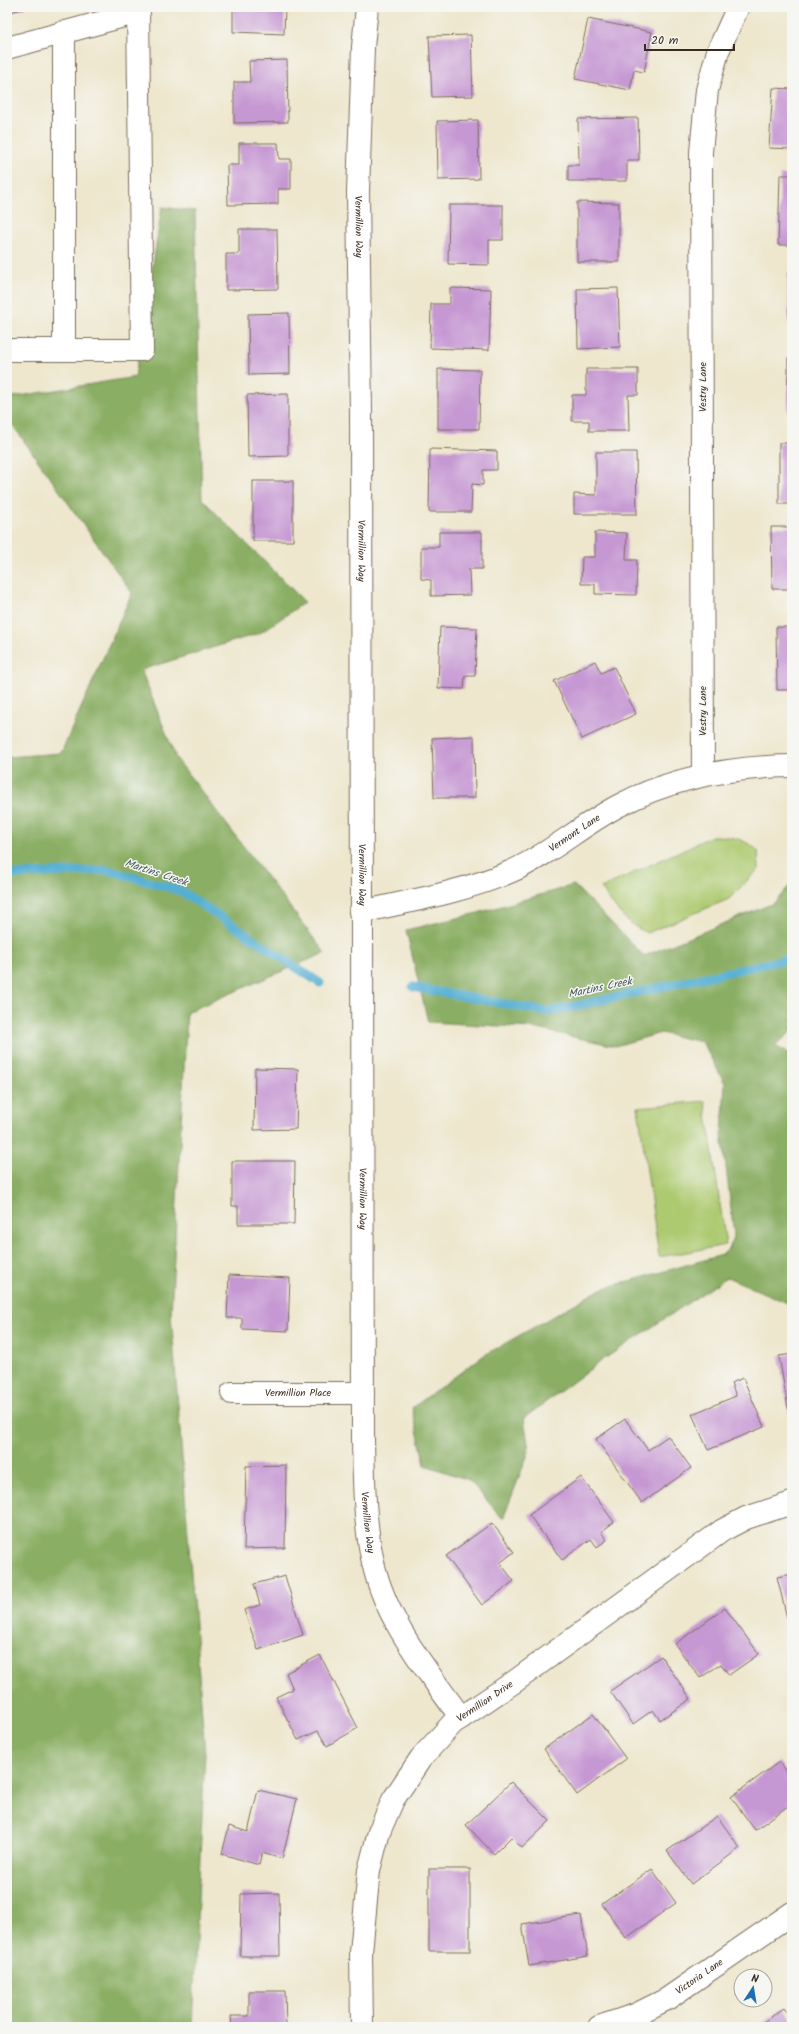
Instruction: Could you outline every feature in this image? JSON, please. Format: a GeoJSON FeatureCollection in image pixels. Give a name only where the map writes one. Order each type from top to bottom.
{"type":"FeatureCollection","features":[{"type":"Feature","properties":{"kind":"street","name":"Vermillion Way"},"geometry":{"type":"LineString","coordinates":[[367,7],[363,47],[358,192],[361,406],[360,912],[365,1515],[373,1563],[383,1594],[405,1637],[461,1718]]}},
{"type":"Feature","properties":{"kind":"street","name":"Vestry Lane"},"geometry":{"type":"LineString","coordinates":[[703,774],[701,152],[707,90],[718,51],[738,7]]}},
{"type":"Feature","properties":{"kind":"street"},"geometry":{"type":"LineString","coordinates":[[7,48],[138,10],[142,350],[7,350]]}},
{"type":"Feature","properties":{"kind":"street"},"geometry":{"type":"LineString","coordinates":[[64,32],[64,350]]}},
{"type":"Feature","properties":{"kind":"street","name":"Vermont Lane"},"geometry":{"type":"LineString","coordinates":[[360,912],[470,887],[513,870],[619,805],[651,790],[703,774],[792,766]]}},
{"type":"Feature","properties":{"kind":"street","name":"Vermillion Place"},"geometry":{"type":"LineString","coordinates":[[232,1393],[363,1393]]}},
{"type":"Feature","properties":{"kind":"street","name":"Vermillion Drive"},"geometry":{"type":"LineString","coordinates":[[362,2027],[361,1952],[369,1870],[379,1832],[393,1800],[421,1758],[453,1723],[514,1682],[723,1530],[746,1518],[792,1503]]}},
{"type":"Feature","properties":{"kind":"street","name":"Victoria Lane"},"geometry":{"type":"LineString","coordinates":[[599,2027],[635,2015],[667,1999],[792,1913]]}},
{"type":"Feature","properties":{"kind":"green space"},"geometry":{"type":"Polygon","coordinates":[[[162,207],[195,211],[202,499],[305,602],[260,633],[141,670],[176,758],[325,953],[187,1012],[171,1314],[205,1753],[192,2027],[7,2027],[7,757],[61,753],[132,593],[7,417],[7,398],[135,377],[162,207]]]}},
{"type":"Feature","properties":{"kind":"green space"},"geometry":{"type":"Polygon","coordinates":[[[712,836],[736,839],[747,843],[758,851],[759,869],[729,899],[647,933],[626,919],[615,908],[601,888],[712,836]]]}},
{"type":"Feature","properties":{"kind":"green space"},"geometry":{"type":"Polygon","coordinates":[[[792,883],[792,1031],[775,1046],[792,1055],[792,1305],[727,1277],[604,1359],[524,1418],[529,1451],[503,1519],[469,1480],[425,1465],[412,1408],[483,1356],[601,1289],[722,1255],[730,1247],[734,1234],[722,1134],[725,1083],[702,1042],[661,1033],[615,1046],[533,1028],[428,1022],[406,930],[478,913],[574,885],[644,956],[774,903],[792,883]]]}},
{"type":"Feature","properties":{"kind":"green space"},"geometry":{"type":"Polygon","coordinates":[[[705,1101],[726,1245],[659,1257],[638,1107],[705,1101]]]}},
{"type":"Feature","properties":{"kind":"building"},"geometry":{"type":"Polygon","coordinates":[[[7,7],[26,7],[26,8],[7,13],[7,7]]]}},
{"type":"Feature","properties":{"kind":"building"},"geometry":{"type":"Polygon","coordinates":[[[233,7],[285,7],[284,34],[233,32],[233,7]]]}},
{"type":"Feature","properties":{"kind":"building"},"geometry":{"type":"Polygon","coordinates":[[[588,19],[652,32],[644,72],[634,70],[630,90],[575,79],[588,19]]]}},
{"type":"Feature","properties":{"kind":"building"},"geometry":{"type":"Polygon","coordinates":[[[471,35],[473,96],[432,97],[429,36],[471,35]]]}},
{"type":"Feature","properties":{"kind":"building"},"geometry":{"type":"Polygon","coordinates":[[[287,60],[288,122],[234,123],[234,82],[250,82],[249,61],[287,60]]]}},
{"type":"Feature","properties":{"kind":"building"},"geometry":{"type":"Polygon","coordinates":[[[773,88],[792,89],[792,149],[769,148],[773,88]]]}},
{"type":"Feature","properties":{"kind":"building"},"geometry":{"type":"Polygon","coordinates":[[[638,118],[639,160],[627,160],[627,181],[568,181],[568,165],[579,165],[578,119],[638,118]]]}},
{"type":"Feature","properties":{"kind":"building"},"geometry":{"type":"Polygon","coordinates":[[[478,120],[479,179],[438,180],[437,121],[478,120]]]}},
{"type":"Feature","properties":{"kind":"building"},"geometry":{"type":"Polygon","coordinates":[[[239,143],[278,143],[279,159],[291,159],[291,189],[278,189],[278,204],[228,205],[227,165],[239,165],[239,143]]]}},
{"type":"Feature","properties":{"kind":"building"},"geometry":{"type":"Polygon","coordinates":[[[780,175],[792,175],[792,245],[778,245],[780,175]]]}},
{"type":"Feature","properties":{"kind":"building"},"geometry":{"type":"Polygon","coordinates":[[[577,202],[619,203],[619,262],[577,262],[577,202]]]}},
{"type":"Feature","properties":{"kind":"building"},"geometry":{"type":"Polygon","coordinates":[[[449,205],[503,205],[503,240],[489,240],[489,265],[448,264],[449,205]]]}},
{"type":"Feature","properties":{"kind":"building"},"geometry":{"type":"Polygon","coordinates":[[[239,229],[277,229],[278,289],[226,290],[226,254],[239,254],[239,229]]]}},
{"type":"Feature","properties":{"kind":"building"},"geometry":{"type":"Polygon","coordinates":[[[788,273],[792,273],[792,333],[789,333],[788,273]]]}},
{"type":"Feature","properties":{"kind":"building"},"geometry":{"type":"Polygon","coordinates":[[[450,288],[491,289],[489,350],[430,348],[431,304],[450,304],[450,288]]]}},
{"type":"Feature","properties":{"kind":"building"},"geometry":{"type":"Polygon","coordinates":[[[618,288],[620,347],[578,349],[577,289],[618,288]]]}},
{"type":"Feature","properties":{"kind":"building"},"geometry":{"type":"Polygon","coordinates":[[[289,313],[290,374],[249,375],[248,314],[289,313]]]}},
{"type":"Feature","properties":{"kind":"building"},"geometry":{"type":"Polygon","coordinates":[[[788,358],[792,358],[792,419],[788,419],[788,358]]]}},
{"type":"Feature","properties":{"kind":"building"},"geometry":{"type":"Polygon","coordinates":[[[438,369],[480,370],[479,429],[438,429],[438,369]]]}},
{"type":"Feature","properties":{"kind":"building"},"geometry":{"type":"Polygon","coordinates":[[[586,369],[638,369],[638,395],[628,395],[629,431],[589,431],[589,421],[572,421],[572,395],[586,395],[586,369]]]}},
{"type":"Feature","properties":{"kind":"building"},"geometry":{"type":"Polygon","coordinates":[[[288,394],[288,456],[248,457],[247,395],[288,394]]]}},
{"type":"Feature","properties":{"kind":"building"},"geometry":{"type":"Polygon","coordinates":[[[779,443],[792,443],[792,504],[779,504],[779,443]]]}},
{"type":"Feature","properties":{"kind":"building"},"geometry":{"type":"Polygon","coordinates":[[[430,449],[497,451],[497,470],[483,470],[483,485],[472,484],[471,512],[429,512],[430,449]]]}},
{"type":"Feature","properties":{"kind":"building"},"geometry":{"type":"Polygon","coordinates":[[[596,452],[636,452],[637,514],[574,514],[574,494],[596,495],[596,452]]]}},
{"type":"Feature","properties":{"kind":"building"},"geometry":{"type":"Polygon","coordinates":[[[253,481],[293,481],[293,541],[253,541],[253,481]]]}},
{"type":"Feature","properties":{"kind":"building"},"geometry":{"type":"Polygon","coordinates":[[[771,527],[792,527],[792,589],[772,589],[771,527]]]}},
{"type":"Feature","properties":{"kind":"building"},"geometry":{"type":"Polygon","coordinates":[[[439,532],[482,532],[482,569],[469,569],[470,595],[431,596],[431,580],[421,579],[421,547],[439,547],[439,532]]]}},
{"type":"Feature","properties":{"kind":"building"},"geometry":{"type":"Polygon","coordinates":[[[595,532],[627,533],[626,560],[637,560],[636,595],[595,594],[595,584],[581,584],[582,557],[595,557],[595,532]]]}},
{"type":"Feature","properties":{"kind":"building"},"geometry":{"type":"Polygon","coordinates":[[[440,627],[477,628],[475,676],[465,676],[464,689],[438,688],[440,627]]]}},
{"type":"Feature","properties":{"kind":"building"},"geometry":{"type":"Polygon","coordinates":[[[776,627],[792,627],[792,690],[777,690],[776,627]]]}},
{"type":"Feature","properties":{"kind":"building"},"geometry":{"type":"Polygon","coordinates":[[[595,661],[601,673],[614,667],[636,714],[582,739],[554,681],[595,661]]]}},
{"type":"Feature","properties":{"kind":"building"},"geometry":{"type":"Polygon","coordinates":[[[474,736],[475,798],[434,798],[432,738],[474,736]]]}},
{"type":"Feature","properties":{"kind":"building"},"geometry":{"type":"Polygon","coordinates":[[[255,1068],[298,1069],[296,1129],[254,1130],[255,1068]]]}},
{"type":"Feature","properties":{"kind":"building"},"geometry":{"type":"Polygon","coordinates":[[[232,1161],[295,1161],[294,1224],[238,1224],[238,1206],[232,1206],[232,1161]]]}},
{"type":"Feature","properties":{"kind":"building"},"geometry":{"type":"Polygon","coordinates":[[[229,1275],[290,1278],[288,1331],[242,1329],[242,1318],[227,1318],[229,1275]]]}},
{"type":"Feature","properties":{"kind":"building"},"geometry":{"type":"Polygon","coordinates":[[[792,1354],[792,1414],[789,1414],[779,1356],[792,1354]]]}},
{"type":"Feature","properties":{"kind":"building"},"geometry":{"type":"Polygon","coordinates":[[[743,1378],[764,1427],[708,1450],[692,1414],[736,1396],[731,1383],[743,1378]]]}},
{"type":"Feature","properties":{"kind":"building"},"geometry":{"type":"Polygon","coordinates":[[[625,1419],[648,1450],[668,1436],[691,1468],[642,1503],[596,1439],[625,1419]]]}},
{"type":"Feature","properties":{"kind":"building"},"geometry":{"type":"Polygon","coordinates":[[[286,1465],[285,1548],[244,1549],[246,1466],[286,1465]]]}},
{"type":"Feature","properties":{"kind":"building"},"geometry":{"type":"Polygon","coordinates":[[[581,1477],[614,1522],[601,1532],[607,1540],[597,1547],[591,1539],[562,1560],[529,1515],[581,1477]]]}},
{"type":"Feature","properties":{"kind":"building"},"geometry":{"type":"Polygon","coordinates":[[[492,1523],[514,1552],[500,1563],[514,1581],[482,1605],[446,1556],[492,1523]]]}},
{"type":"Feature","properties":{"kind":"building"},"geometry":{"type":"Polygon","coordinates":[[[792,1574],[792,1617],[787,1618],[777,1577],[792,1574]]]}},
{"type":"Feature","properties":{"kind":"building"},"geometry":{"type":"Polygon","coordinates":[[[285,1576],[303,1635],[258,1650],[244,1610],[260,1605],[254,1584],[285,1576]]]}},
{"type":"Feature","properties":{"kind":"building"},"geometry":{"type":"Polygon","coordinates":[[[725,1608],[759,1654],[729,1675],[721,1664],[700,1678],[675,1644],[725,1608]]]}},
{"type":"Feature","properties":{"kind":"building"},"geometry":{"type":"Polygon","coordinates":[[[320,1655],[358,1728],[327,1746],[318,1731],[298,1740],[276,1697],[293,1689],[286,1673],[320,1655]]]}},
{"type":"Feature","properties":{"kind":"building"},"geometry":{"type":"Polygon","coordinates":[[[661,1656],[691,1699],[660,1720],[653,1710],[633,1724],[610,1691],[661,1656]]]}},
{"type":"Feature","properties":{"kind":"building"},"geometry":{"type":"Polygon","coordinates":[[[593,1714],[626,1759],[577,1795],[544,1749],[593,1714]]]}},
{"type":"Feature","properties":{"kind":"building"},"geometry":{"type":"Polygon","coordinates":[[[779,1762],[792,1780],[792,1803],[755,1830],[731,1797],[779,1762]]]}},
{"type":"Feature","properties":{"kind":"building"},"geometry":{"type":"Polygon","coordinates":[[[511,1782],[550,1821],[522,1848],[511,1837],[494,1854],[466,1825],[511,1782]]]}},
{"type":"Feature","properties":{"kind":"building"},"geometry":{"type":"Polygon","coordinates":[[[258,1790],[297,1799],[282,1859],[262,1853],[259,1865],[222,1854],[229,1826],[248,1832],[258,1790]]]}},
{"type":"Feature","properties":{"kind":"building"},"geometry":{"type":"Polygon","coordinates":[[[717,1816],[740,1848],[691,1884],[667,1851],[717,1816]]]}},
{"type":"Feature","properties":{"kind":"building"},"geometry":{"type":"Polygon","coordinates":[[[429,1869],[470,1869],[470,1951],[429,1951],[429,1869]]]}},
{"type":"Feature","properties":{"kind":"building"},"geometry":{"type":"Polygon","coordinates":[[[652,1869],[676,1903],[626,1938],[602,1904],[652,1869]]]}},
{"type":"Feature","properties":{"kind":"building"},"geometry":{"type":"Polygon","coordinates":[[[279,1893],[280,1956],[240,1956],[241,1894],[279,1893]]]}},
{"type":"Feature","properties":{"kind":"building"},"geometry":{"type":"Polygon","coordinates":[[[581,1915],[588,1956],[529,1966],[522,1924],[581,1915]]]}},
{"type":"Feature","properties":{"kind":"building"},"geometry":{"type":"Polygon","coordinates":[[[249,1991],[285,1991],[286,2027],[232,2027],[231,2016],[249,2016],[249,1991]]]}},
{"type":"Feature","properties":{"kind":"building"},"geometry":{"type":"Polygon","coordinates":[[[784,2008],[792,2020],[792,2027],[756,2027],[784,2008]]]}},
{"type":"Feature","properties":{"kind":"waterway","name":"Martins Creek"},"geometry":{"type":"LineString","coordinates":[[7,875],[108,870],[181,891],[320,983]]}},
{"type":"Feature","properties":{"kind":"waterway","name":"Martins Creek"},"geometry":{"type":"LineString","coordinates":[[413,987],[548,1012],[792,958]]}}]}
